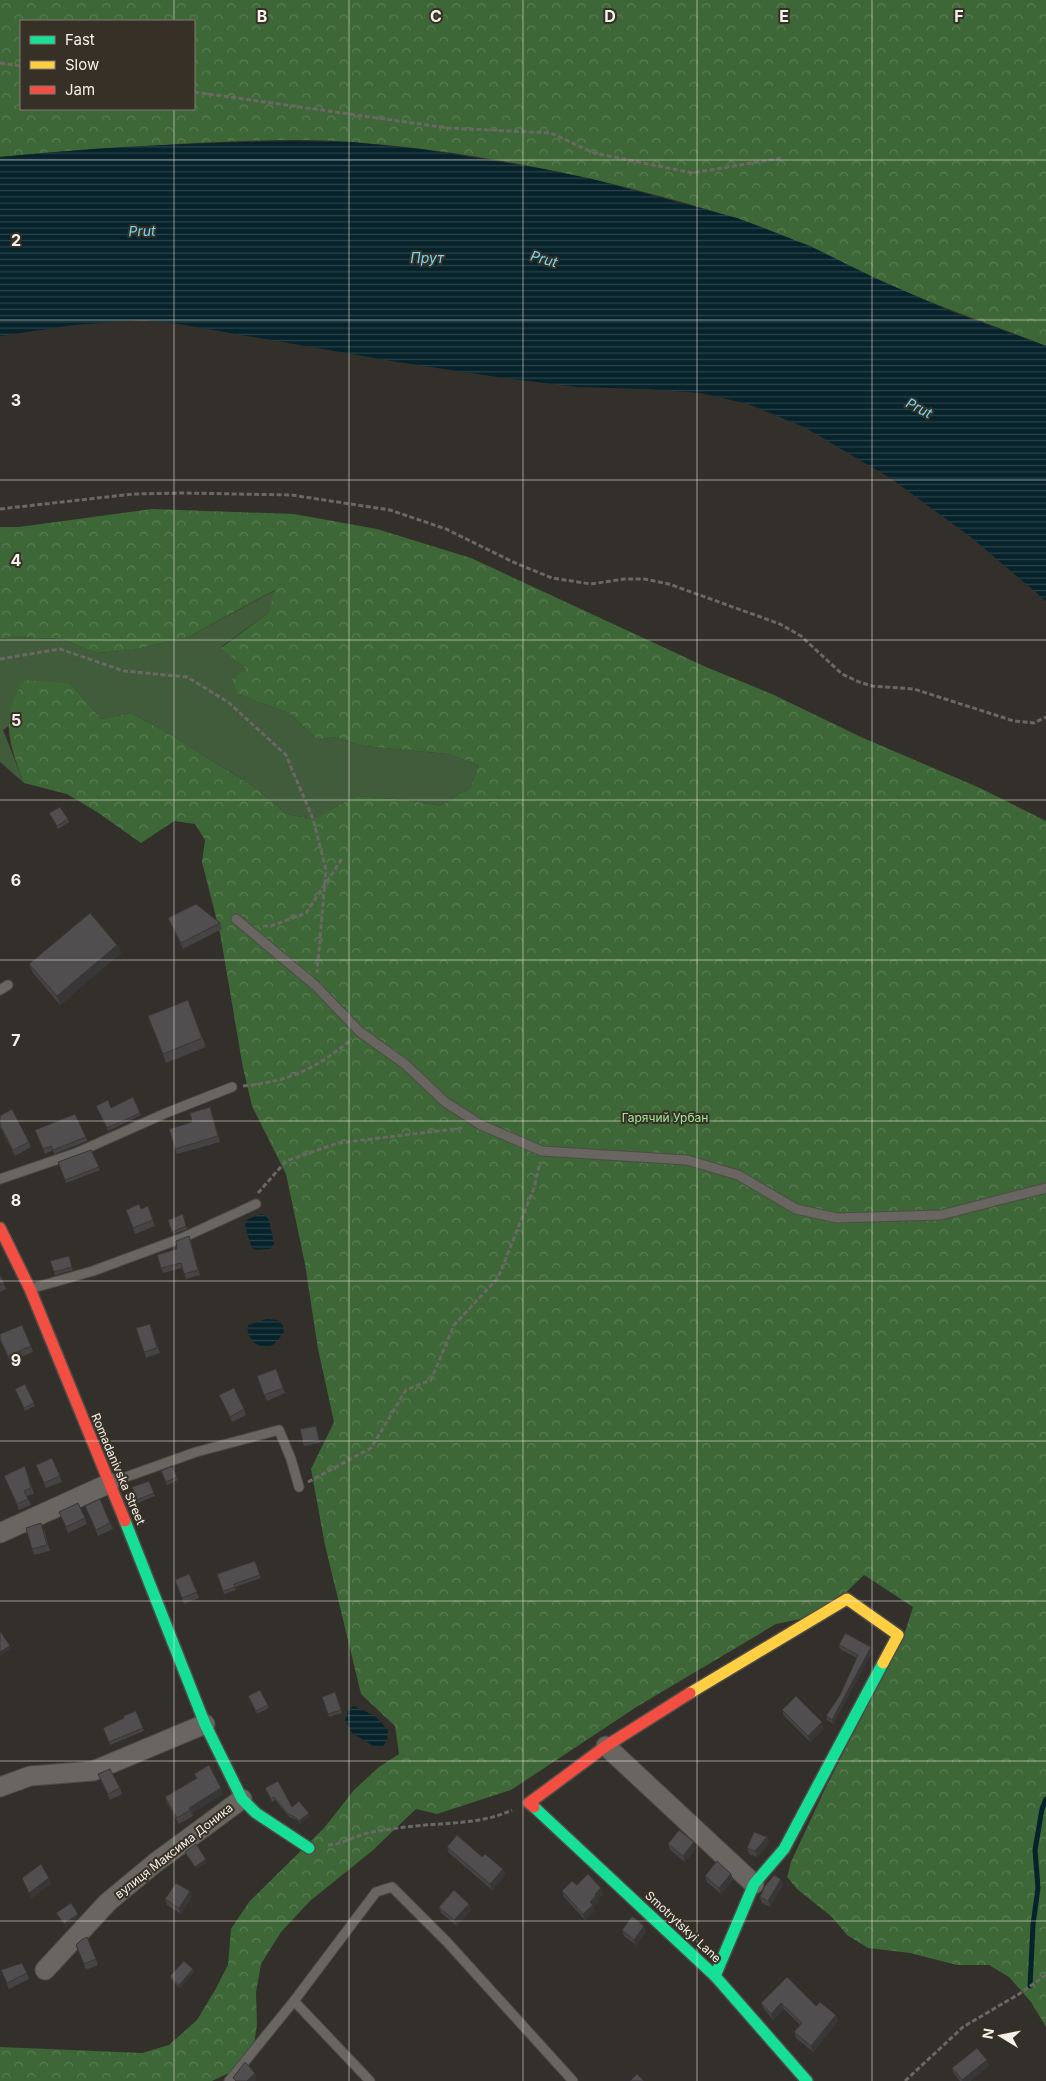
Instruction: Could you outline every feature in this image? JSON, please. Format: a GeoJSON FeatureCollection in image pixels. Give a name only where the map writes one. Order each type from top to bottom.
{"type":"FeatureCollection","features":[{"type":"Feature","properties":{"kind":"street","name":"Romadanivska Street"},"geometry":{"type":"LineString","coordinates":[[0,1228],[30,1288],[155,1593],[204,1724],[242,1799]]}},
{"type":"Feature","properties":{"kind":"street"},"geometry":{"type":"LineString","coordinates":[[0,1533],[110,1483]]}},
{"type":"Feature","properties":{"kind":"street"},"geometry":{"type":"LineString","coordinates":[[529,1803],[606,1746],[736,1664],[847,1599],[898,1634],[784,1849],[754,1884],[715,1976]]}},
{"type":"Feature","properties":{"kind":"street"},"geometry":{"type":"LineString","coordinates":[[0,1787],[30,1776],[93,1771],[204,1724]]}},
{"type":"Feature","properties":{"kind":"street"},"geometry":{"type":"LineString","coordinates":[[606,1746],[754,1884]]}},
{"type":"Feature","properties":{"kind":"street"},"geometry":{"type":"LineString","coordinates":[[242,1799],[256,1813],[309,1848]]}},
{"type":"Feature","properties":{"kind":"street","name":"вулиця Максима Доника"},"geometry":{"type":"LineString","coordinates":[[45,1970],[108,1902],[155,1863],[242,1799]]}},
{"type":"Feature","properties":{"kind":"street","name":"Smotrytskyi Lane"},"geometry":{"type":"LineString","coordinates":[[529,1803],[715,1976],[807,2081]]}},
{"type":"Feature","properties":{"kind":"lane"},"geometry":{"type":"LineString","coordinates":[[236,918],[316,986],[360,1032],[405,1064],[445,1102],[481,1125],[542,1151],[687,1160],[738,1175],[796,1209],[837,1218],[941,1215],[1046,1188]]}},
{"type":"Feature","properties":{"kind":"lane"},"geometry":{"type":"LineString","coordinates":[[0,1179],[76,1153],[166,1113],[232,1087]]}},
{"type":"Feature","properties":{"kind":"lane"},"geometry":{"type":"LineString","coordinates":[[30,1288],[93,1271],[182,1238],[256,1204]]}},
{"type":"Feature","properties":{"kind":"lane"},"geometry":{"type":"LineString","coordinates":[[110,1483],[196,1452],[279,1430],[291,1459],[299,1487]]}},
{"type":"Feature","properties":{"kind":"lane"},"geometry":{"type":"LineString","coordinates":[[229,2081],[294,2001],[376,1892],[392,1887],[447,1942],[573,2081]]}},
{"type":"Feature","properties":{"kind":"lane"},"geometry":{"type":"LineString","coordinates":[[294,2001],[370,2081]]}},
{"type":"Feature","properties":{"kind":"path"},"geometry":{"type":"LineString","coordinates":[[0,63],[20,66]]}},
{"type":"Feature","properties":{"kind":"path"},"geometry":{"type":"LineString","coordinates":[[195,92],[448,128],[551,133],[594,153],[692,173],[782,158]]}},
{"type":"Feature","properties":{"kind":"path"},"geometry":{"type":"LineString","coordinates":[[0,509],[134,494],[183,493],[291,495],[390,510],[446,528],[513,562],[552,578],[591,584],[624,579],[644,579],[669,584],[780,624],[808,642],[842,674],[859,682],[872,686],[914,689],[1014,721],[1034,723],[1046,717]]}},
{"type":"Feature","properties":{"kind":"path"},"geometry":{"type":"LineString","coordinates":[[0,659],[60,649],[124,671],[187,677],[228,702],[286,755],[313,819],[326,870],[316,986]]}},
{"type":"Feature","properties":{"kind":"path"},"geometry":{"type":"LineString","coordinates":[[245,926],[271,926],[306,913],[343,857]]}},
{"type":"Feature","properties":{"kind":"path"},"geometry":{"type":"LineString","coordinates":[[232,1087],[268,1083],[295,1075],[326,1061],[360,1032]]}},
{"type":"Feature","properties":{"kind":"path"},"geometry":{"type":"LineString","coordinates":[[256,1204],[259,1191],[286,1160],[338,1142],[481,1125]]}},
{"type":"Feature","properties":{"kind":"path"},"geometry":{"type":"LineString","coordinates":[[299,1487],[371,1448],[406,1390],[431,1380],[454,1325],[498,1278],[534,1188],[542,1151]]}},
{"type":"Feature","properties":{"kind":"path"},"geometry":{"type":"LineString","coordinates":[[309,1848],[341,1844],[362,1834],[485,1818],[504,1814],[529,1803]]}},
{"type":"Feature","properties":{"kind":"path"},"geometry":{"type":"LineString","coordinates":[[905,2081],[963,2028],[1046,1975]]}},
{"type":"Feature","properties":{"kind":"green space"},"geometry":{"type":"Polygon","coordinates":[[[0,0],[1046,0],[1046,346],[916,296],[753,224],[641,191],[546,169],[498,160],[401,147],[309,140],[244,141],[67,151],[0,157],[0,0]]]}},
{"type":"Feature","properties":{"kind":"green space","name":"Гарячий Урбан"},"geometry":{"type":"Polygon","coordinates":[[[152,509],[294,514],[377,529],[471,558],[706,667],[772,694],[861,737],[980,788],[1046,821],[1046,2027],[1031,2002],[1009,1977],[989,1965],[957,1965],[910,1953],[868,1948],[847,1935],[832,1917],[797,1889],[787,1877],[791,1862],[824,1791],[906,1629],[913,1607],[864,1575],[824,1614],[776,1624],[638,1706],[511,1790],[437,1814],[416,1809],[372,1851],[310,1901],[281,1932],[261,1964],[256,1993],[257,2025],[253,2050],[231,2072],[212,2081],[0,2081],[0,2047],[142,2053],[169,2045],[197,2020],[215,1990],[228,1965],[231,1929],[249,1902],[324,1828],[354,1790],[379,1767],[399,1754],[395,1726],[361,1694],[325,1545],[311,1469],[334,1422],[318,1349],[305,1264],[286,1174],[252,1106],[243,1068],[220,933],[202,862],[205,840],[195,824],[174,821],[141,843],[97,812],[67,794],[24,783],[11,742],[9,718],[16,694],[24,680],[71,684],[101,719],[131,713],[173,736],[257,789],[287,814],[313,819],[356,796],[407,800],[440,806],[470,788],[479,765],[448,754],[363,746],[334,737],[318,740],[289,713],[238,694],[232,680],[246,669],[221,648],[268,613],[275,590],[188,637],[132,650],[96,653],[62,639],[13,637],[0,639],[0,527],[19,527],[152,509]]]}},
{"type":"Feature","properties":{"kind":"green space"},"geometry":{"type":"Polygon","coordinates":[[[276,590],[268,613],[221,647],[246,669],[238,694],[289,713],[318,740],[334,737],[363,746],[448,754],[479,765],[470,788],[440,806],[407,800],[356,796],[313,819],[287,814],[257,789],[173,736],[131,713],[101,719],[71,684],[3,730],[24,783],[0,762],[0,639],[13,637],[62,639],[96,653],[132,650],[188,637],[276,590]]]}},
{"type":"Feature","properties":{"kind":"water","name":"Прут"},"geometry":{"type":"Polygon","coordinates":[[[285,141],[351,142],[421,149],[538,168],[592,179],[737,218],[810,246],[875,278],[950,311],[1046,346],[1046,601],[972,538],[890,478],[804,427],[748,404],[700,393],[577,387],[504,378],[391,361],[185,325],[144,320],[74,325],[0,336],[0,157],[142,146],[285,141]]]}},
{"type":"Feature","properties":{"kind":"water"},"geometry":{"type":"Polygon","coordinates":[[[261,1214],[265,1215],[269,1220],[274,1244],[270,1249],[256,1250],[252,1248],[245,1227],[246,1220],[261,1214]]]}},
{"type":"Feature","properties":{"kind":"water"},"geometry":{"type":"Polygon","coordinates":[[[267,1319],[277,1320],[283,1325],[284,1332],[274,1344],[265,1347],[257,1344],[250,1338],[248,1325],[267,1319]]]}},
{"type":"Feature","properties":{"kind":"water"},"geometry":{"type":"Polygon","coordinates":[[[354,1706],[375,1716],[388,1730],[387,1740],[383,1746],[375,1747],[352,1733],[345,1720],[348,1710],[354,1706]]]}},
{"type":"Feature","properties":{"kind":"building"},"geometry":{"type":"Polygon","coordinates":[[[60,807],[68,819],[57,826],[49,813],[60,807]]]}},
{"type":"Feature","properties":{"kind":"building"},"geometry":{"type":"Polygon","coordinates":[[[196,904],[220,923],[181,943],[168,918],[196,904]]]}},
{"type":"Feature","properties":{"kind":"building"},"geometry":{"type":"Polygon","coordinates":[[[90,913],[117,945],[57,996],[29,964],[90,913]]]}},
{"type":"Feature","properties":{"kind":"building"},"geometry":{"type":"Polygon","coordinates":[[[188,1000],[202,1038],[163,1054],[148,1016],[188,1000]]]}},
{"type":"Feature","properties":{"kind":"building"},"geometry":{"type":"Polygon","coordinates":[[[133,1097],[140,1113],[107,1128],[96,1106],[108,1100],[111,1108],[133,1097]]]}},
{"type":"Feature","properties":{"kind":"building"},"geometry":{"type":"Polygon","coordinates":[[[210,1107],[218,1136],[175,1149],[169,1129],[192,1122],[190,1113],[210,1107]]]}},
{"type":"Feature","properties":{"kind":"building"},"geometry":{"type":"Polygon","coordinates":[[[12,1109],[29,1142],[13,1150],[0,1125],[0,1116],[12,1109]]]}},
{"type":"Feature","properties":{"kind":"building"},"geometry":{"type":"Polygon","coordinates":[[[75,1114],[86,1137],[53,1150],[51,1146],[43,1149],[35,1130],[75,1114]]]}},
{"type":"Feature","properties":{"kind":"building"},"geometry":{"type":"Polygon","coordinates":[[[91,1150],[99,1167],[65,1180],[58,1162],[91,1150]]]}},
{"type":"Feature","properties":{"kind":"building"},"geometry":{"type":"Polygon","coordinates":[[[139,1204],[141,1209],[148,1206],[153,1220],[133,1228],[126,1210],[139,1204]]]}},
{"type":"Feature","properties":{"kind":"building"},"geometry":{"type":"Polygon","coordinates":[[[183,1214],[186,1226],[172,1232],[168,1220],[183,1214]]]}},
{"type":"Feature","properties":{"kind":"building"},"geometry":{"type":"Polygon","coordinates":[[[189,1236],[198,1270],[184,1274],[181,1263],[161,1268],[157,1255],[177,1249],[176,1241],[189,1236]]]}},
{"type":"Feature","properties":{"kind":"building"},"geometry":{"type":"Polygon","coordinates":[[[69,1256],[72,1267],[54,1272],[50,1261],[69,1256]]]}},
{"type":"Feature","properties":{"kind":"building"},"geometry":{"type":"Polygon","coordinates":[[[0,1274],[4,1283],[0,1285],[0,1274]]]}},
{"type":"Feature","properties":{"kind":"building"},"geometry":{"type":"Polygon","coordinates":[[[150,1324],[157,1348],[144,1352],[136,1328],[150,1324]]]}},
{"type":"Feature","properties":{"kind":"building"},"geometry":{"type":"Polygon","coordinates":[[[22,1325],[31,1346],[8,1356],[0,1339],[0,1334],[22,1325]]]}},
{"type":"Feature","properties":{"kind":"building"},"geometry":{"type":"Polygon","coordinates":[[[276,1369],[283,1388],[264,1395],[257,1376],[276,1369]]]}},
{"type":"Feature","properties":{"kind":"building"},"geometry":{"type":"Polygon","coordinates":[[[25,1384],[34,1403],[24,1408],[15,1389],[25,1384]]]}},
{"type":"Feature","properties":{"kind":"building"},"geometry":{"type":"Polygon","coordinates":[[[234,1388],[244,1409],[230,1417],[219,1395],[234,1388]]]}},
{"type":"Feature","properties":{"kind":"building"},"geometry":{"type":"Polygon","coordinates":[[[316,1426],[319,1440],[303,1443],[300,1429],[316,1426]]]}},
{"type":"Feature","properties":{"kind":"building"},"geometry":{"type":"Polygon","coordinates":[[[52,1458],[60,1476],[44,1483],[36,1465],[52,1458]]]}},
{"type":"Feature","properties":{"kind":"building"},"geometry":{"type":"Polygon","coordinates":[[[25,1466],[31,1488],[24,1491],[28,1499],[17,1504],[4,1476],[25,1466]]]}},
{"type":"Feature","properties":{"kind":"building"},"geometry":{"type":"Polygon","coordinates":[[[172,1466],[177,1477],[166,1482],[161,1471],[172,1466]]]}},
{"type":"Feature","properties":{"kind":"building"},"geometry":{"type":"Polygon","coordinates":[[[149,1481],[154,1493],[137,1500],[132,1487],[149,1481]]]}},
{"type":"Feature","properties":{"kind":"building"},"geometry":{"type":"Polygon","coordinates":[[[100,1499],[110,1523],[96,1530],[85,1506],[100,1499]]]}},
{"type":"Feature","properties":{"kind":"building"},"geometry":{"type":"Polygon","coordinates":[[[78,1503],[85,1518],[66,1527],[59,1512],[78,1503]]]}},
{"type":"Feature","properties":{"kind":"building"},"geometry":{"type":"Polygon","coordinates":[[[41,1523],[47,1545],[32,1549],[26,1528],[41,1523]]]}},
{"type":"Feature","properties":{"kind":"building"},"geometry":{"type":"Polygon","coordinates":[[[255,1561],[260,1575],[234,1584],[235,1587],[223,1591],[217,1574],[255,1561]]]}},
{"type":"Feature","properties":{"kind":"building"},"geometry":{"type":"Polygon","coordinates":[[[189,1574],[197,1592],[182,1598],[175,1580],[189,1574]]]}},
{"type":"Feature","properties":{"kind":"building"},"geometry":{"type":"Polygon","coordinates":[[[0,1633],[10,1646],[0,1652],[0,1633]]]}},
{"type":"Feature","properties":{"kind":"building"},"geometry":{"type":"Polygon","coordinates":[[[845,1633],[871,1647],[832,1720],[826,1716],[840,1695],[858,1655],[839,1645],[845,1633]]]}},
{"type":"Feature","properties":{"kind":"building"},"geometry":{"type":"Polygon","coordinates":[[[260,1690],[268,1705],[256,1711],[248,1696],[260,1690]]]}},
{"type":"Feature","properties":{"kind":"building"},"geometry":{"type":"Polygon","coordinates":[[[335,1692],[341,1710],[328,1714],[322,1697],[335,1692]]]}},
{"type":"Feature","properties":{"kind":"building"},"geometry":{"type":"Polygon","coordinates":[[[796,1696],[822,1722],[808,1736],[782,1710],[796,1696]]]}},
{"type":"Feature","properties":{"kind":"building"},"geometry":{"type":"Polygon","coordinates":[[[136,1711],[143,1728],[109,1742],[103,1728],[124,1718],[123,1716],[136,1711]]]}},
{"type":"Feature","properties":{"kind":"building"},"geometry":{"type":"Polygon","coordinates":[[[209,1765],[221,1788],[189,1808],[190,1810],[177,1818],[165,1797],[197,1778],[194,1774],[209,1765]]]}},
{"type":"Feature","properties":{"kind":"building"},"geometry":{"type":"Polygon","coordinates":[[[110,1769],[120,1788],[108,1794],[98,1774],[110,1769]]]}},
{"type":"Feature","properties":{"kind":"building"},"geometry":{"type":"Polygon","coordinates":[[[278,1781],[292,1807],[299,1801],[309,1813],[299,1821],[288,1814],[274,1797],[271,1799],[265,1788],[278,1781]]]}},
{"type":"Feature","properties":{"kind":"building"},"geometry":{"type":"Polygon","coordinates":[[[679,1830],[694,1842],[683,1856],[668,1844],[679,1830]]]}},
{"type":"Feature","properties":{"kind":"building"},"geometry":{"type":"Polygon","coordinates":[[[754,1832],[767,1837],[755,1851],[747,1848],[754,1832]]]}},
{"type":"Feature","properties":{"kind":"building"},"geometry":{"type":"Polygon","coordinates":[[[457,1835],[482,1857],[485,1854],[503,1869],[490,1884],[447,1847],[457,1835]]]}},
{"type":"Feature","properties":{"kind":"building"},"geometry":{"type":"Polygon","coordinates":[[[196,1844],[206,1859],[195,1867],[185,1852],[196,1844]]]}},
{"type":"Feature","properties":{"kind":"building"},"geometry":{"type":"Polygon","coordinates":[[[717,1861],[731,1874],[719,1888],[705,1876],[717,1861]]]}},
{"type":"Feature","properties":{"kind":"building"},"geometry":{"type":"Polygon","coordinates":[[[41,1864],[49,1878],[29,1893],[22,1878],[41,1864]]]}},
{"type":"Feature","properties":{"kind":"building"},"geometry":{"type":"Polygon","coordinates":[[[588,1874],[601,1888],[590,1902],[593,1905],[583,1914],[562,1891],[572,1881],[577,1885],[588,1874]]]}},
{"type":"Feature","properties":{"kind":"building"},"geometry":{"type":"Polygon","coordinates":[[[774,1875],[781,1879],[768,1901],[760,1897],[765,1886],[774,1875]]]}},
{"type":"Feature","properties":{"kind":"building"},"geometry":{"type":"Polygon","coordinates":[[[176,1883],[190,1891],[179,1908],[165,1899],[176,1883]]]}},
{"type":"Feature","properties":{"kind":"building"},"geometry":{"type":"Polygon","coordinates":[[[454,1890],[469,1904],[454,1920],[439,1907],[454,1890]]]}},
{"type":"Feature","properties":{"kind":"building"},"geometry":{"type":"Polygon","coordinates":[[[71,1903],[78,1914],[64,1924],[56,1913],[71,1903]]]}},
{"type":"Feature","properties":{"kind":"building"},"geometry":{"type":"Polygon","coordinates":[[[632,1916],[644,1926],[634,1940],[622,1930],[632,1916]]]}},
{"type":"Feature","properties":{"kind":"building"},"geometry":{"type":"Polygon","coordinates":[[[87,1937],[96,1959],[84,1964],[76,1945],[87,1937]]]}},
{"type":"Feature","properties":{"kind":"building"},"geometry":{"type":"Polygon","coordinates":[[[184,1961],[193,1969],[179,1985],[170,1976],[184,1961]]]}},
{"type":"Feature","properties":{"kind":"building"},"geometry":{"type":"Polygon","coordinates":[[[22,1963],[27,1973],[7,1983],[1,1970],[22,1963]]]}},
{"type":"Feature","properties":{"kind":"building"},"geometry":{"type":"Polygon","coordinates":[[[787,1977],[816,2006],[820,2002],[836,2015],[811,2046],[794,2032],[802,2023],[781,2003],[771,2014],[761,2003],[787,1977]]]}},
{"type":"Feature","properties":{"kind":"building"},"geometry":{"type":"Polygon","coordinates":[[[977,2048],[987,2060],[962,2080],[952,2068],[977,2048]]]}},
{"type":"Feature","properties":{"kind":"building"},"geometry":{"type":"Polygon","coordinates":[[[245,2062],[255,2073],[247,2081],[236,2081],[233,2078],[245,2062]]]}},
{"type":"Feature","properties":{"kind":"building"},"geometry":{"type":"Polygon","coordinates":[[[637,2074],[644,2081],[630,2081],[637,2074]]]}},
{"type":"Feature","properties":{"kind":"waterway"},"geometry":{"type":"LineString","coordinates":[[1030,1986],[1033,1925],[1038,1888],[1035,1850],[1042,1809],[1046,1799]]}},
{"type":"Feature","properties":{"kind":"traffic: fast"},"geometry":{"type":"LineString","coordinates":[[125,1521],[205,1724],[242,1799],[256,1813],[309,1848]]}},
{"type":"Feature","properties":{"kind":"traffic: fast"},"geometry":{"type":"LineString","coordinates":[[715,1976],[754,1884],[784,1849],[883,1663]]}},
{"type":"Feature","properties":{"kind":"traffic: fast"},"geometry":{"type":"LineString","coordinates":[[534,1807],[715,1976],[807,2081]]}},
{"type":"Feature","properties":{"kind":"traffic: slow"},"geometry":{"type":"LineString","coordinates":[[690,1693],[847,1599],[898,1635],[883,1663]]}},
{"type":"Feature","properties":{"kind":"traffic: jam"},"geometry":{"type":"LineString","coordinates":[[0,1228],[30,1289],[125,1521]]}},
{"type":"Feature","properties":{"kind":"traffic: jam"},"geometry":{"type":"LineString","coordinates":[[534,1807],[529,1803],[606,1746],[690,1693]]}},
{"type":"Feature","properties":{"kind":"water label","name":"Prut"},"geometry":{"type":"Point","coordinates":[142,231]}},
{"type":"Feature","properties":{"kind":"water label","name":"Prut"},"geometry":{"type":"Point","coordinates":[544,259]}},
{"type":"Feature","properties":{"kind":"water label","name":"Prut"},"geometry":{"type":"Point","coordinates":[919,408]}}]}
